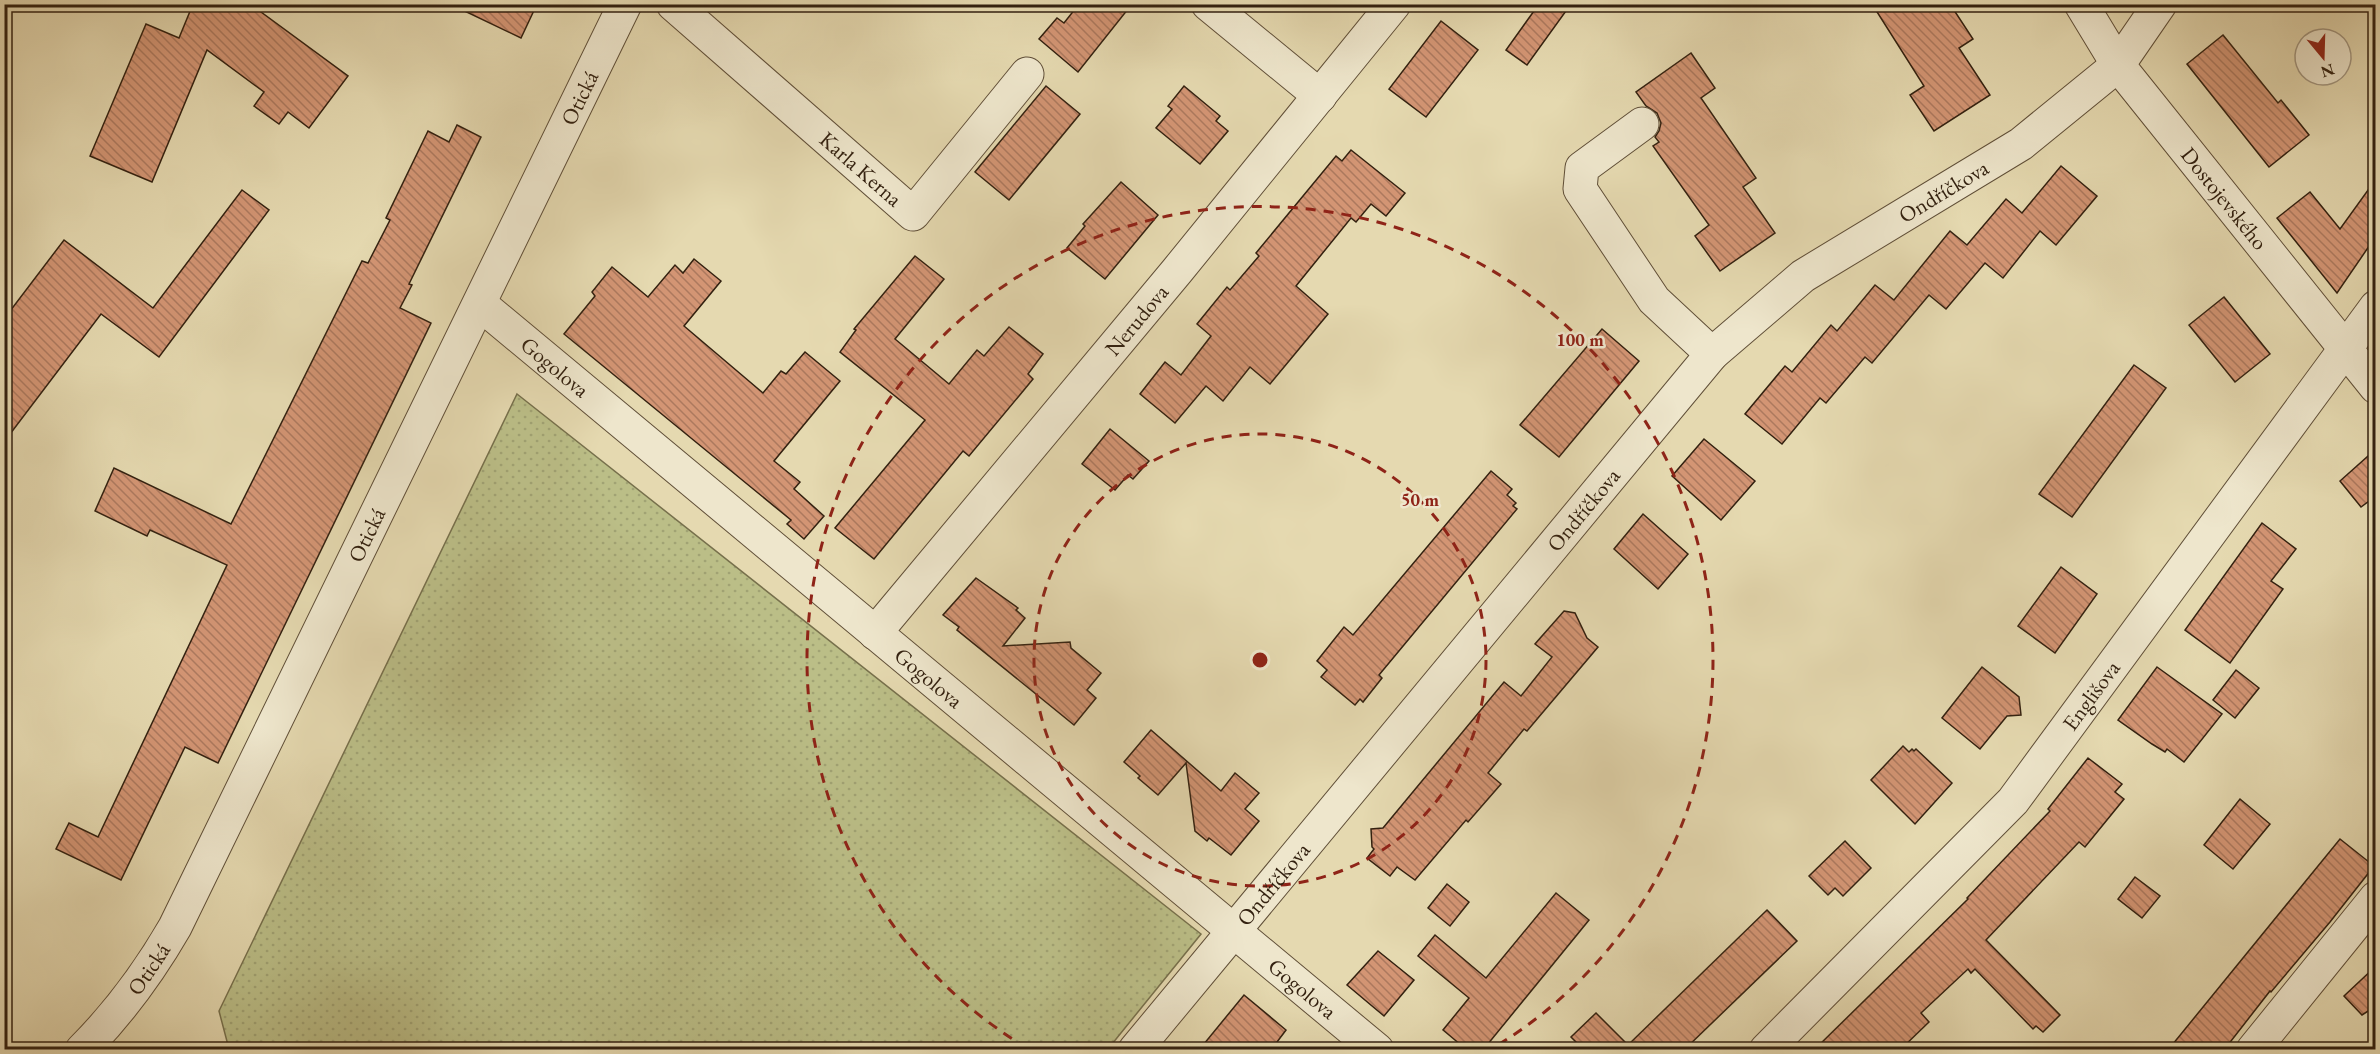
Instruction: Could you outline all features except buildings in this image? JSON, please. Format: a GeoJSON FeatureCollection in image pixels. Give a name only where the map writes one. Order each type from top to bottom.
{"type":"FeatureCollection","features":[{"type":"Feature","properties":{"kind":"street","name":"Otická"},"geometry":{"type":"LineString","coordinates":[[81,1050],[127,1000],[154,965],[175,927],[624,4]]}},
{"type":"Feature","properties":{"kind":"street","name":"Karla Kerna"},"geometry":{"type":"LineString","coordinates":[[673,4],[913,214],[1027,74]]}},
{"type":"Feature","properties":{"kind":"street"},"geometry":{"type":"LineString","coordinates":[[1208,4],[1320,96]]}},
{"type":"Feature","properties":{"kind":"street","name":"Nerudova"},"geometry":{"type":"LineString","coordinates":[[876,633],[1016,467],[1394,4]]}},
{"type":"Feature","properties":{"kind":"street","name":"Dostojevského"},"geometry":{"type":"LineString","coordinates":[[2080,4],[2118,64],[2376,387]]}},
{"type":"Feature","properties":{"kind":"street","name":"Ondříčkova"},"geometry":{"type":"LineString","coordinates":[[1135,1050],[1712,354],[1803,276],[2021,144],[2118,64],[2160,4]]}},
{"type":"Feature","properties":{"kind":"street"},"geometry":{"type":"LineString","coordinates":[[1642,124],[1582,168],[1580,189],[1654,300],[1712,354]]}},
{"type":"Feature","properties":{"kind":"street","name":"Gogolova"},"geometry":{"type":"LineString","coordinates":[[480,304],[1377,1050]]}},
{"type":"Feature","properties":{"kind":"street","name":"Englišova"},"geometry":{"type":"LineString","coordinates":[[1766,1050],[2013,801],[2376,307]]}},
{"type":"Feature","properties":{"kind":"street"},"geometry":{"type":"LineString","coordinates":[[2253,1050],[2376,898]]}},
{"type":"Feature","properties":{"kind":"green space"},"geometry":{"type":"Polygon","coordinates":[[[517,394],[1201,934],[1108,1049],[229,1049],[219,1011],[517,394]]]}}]}
